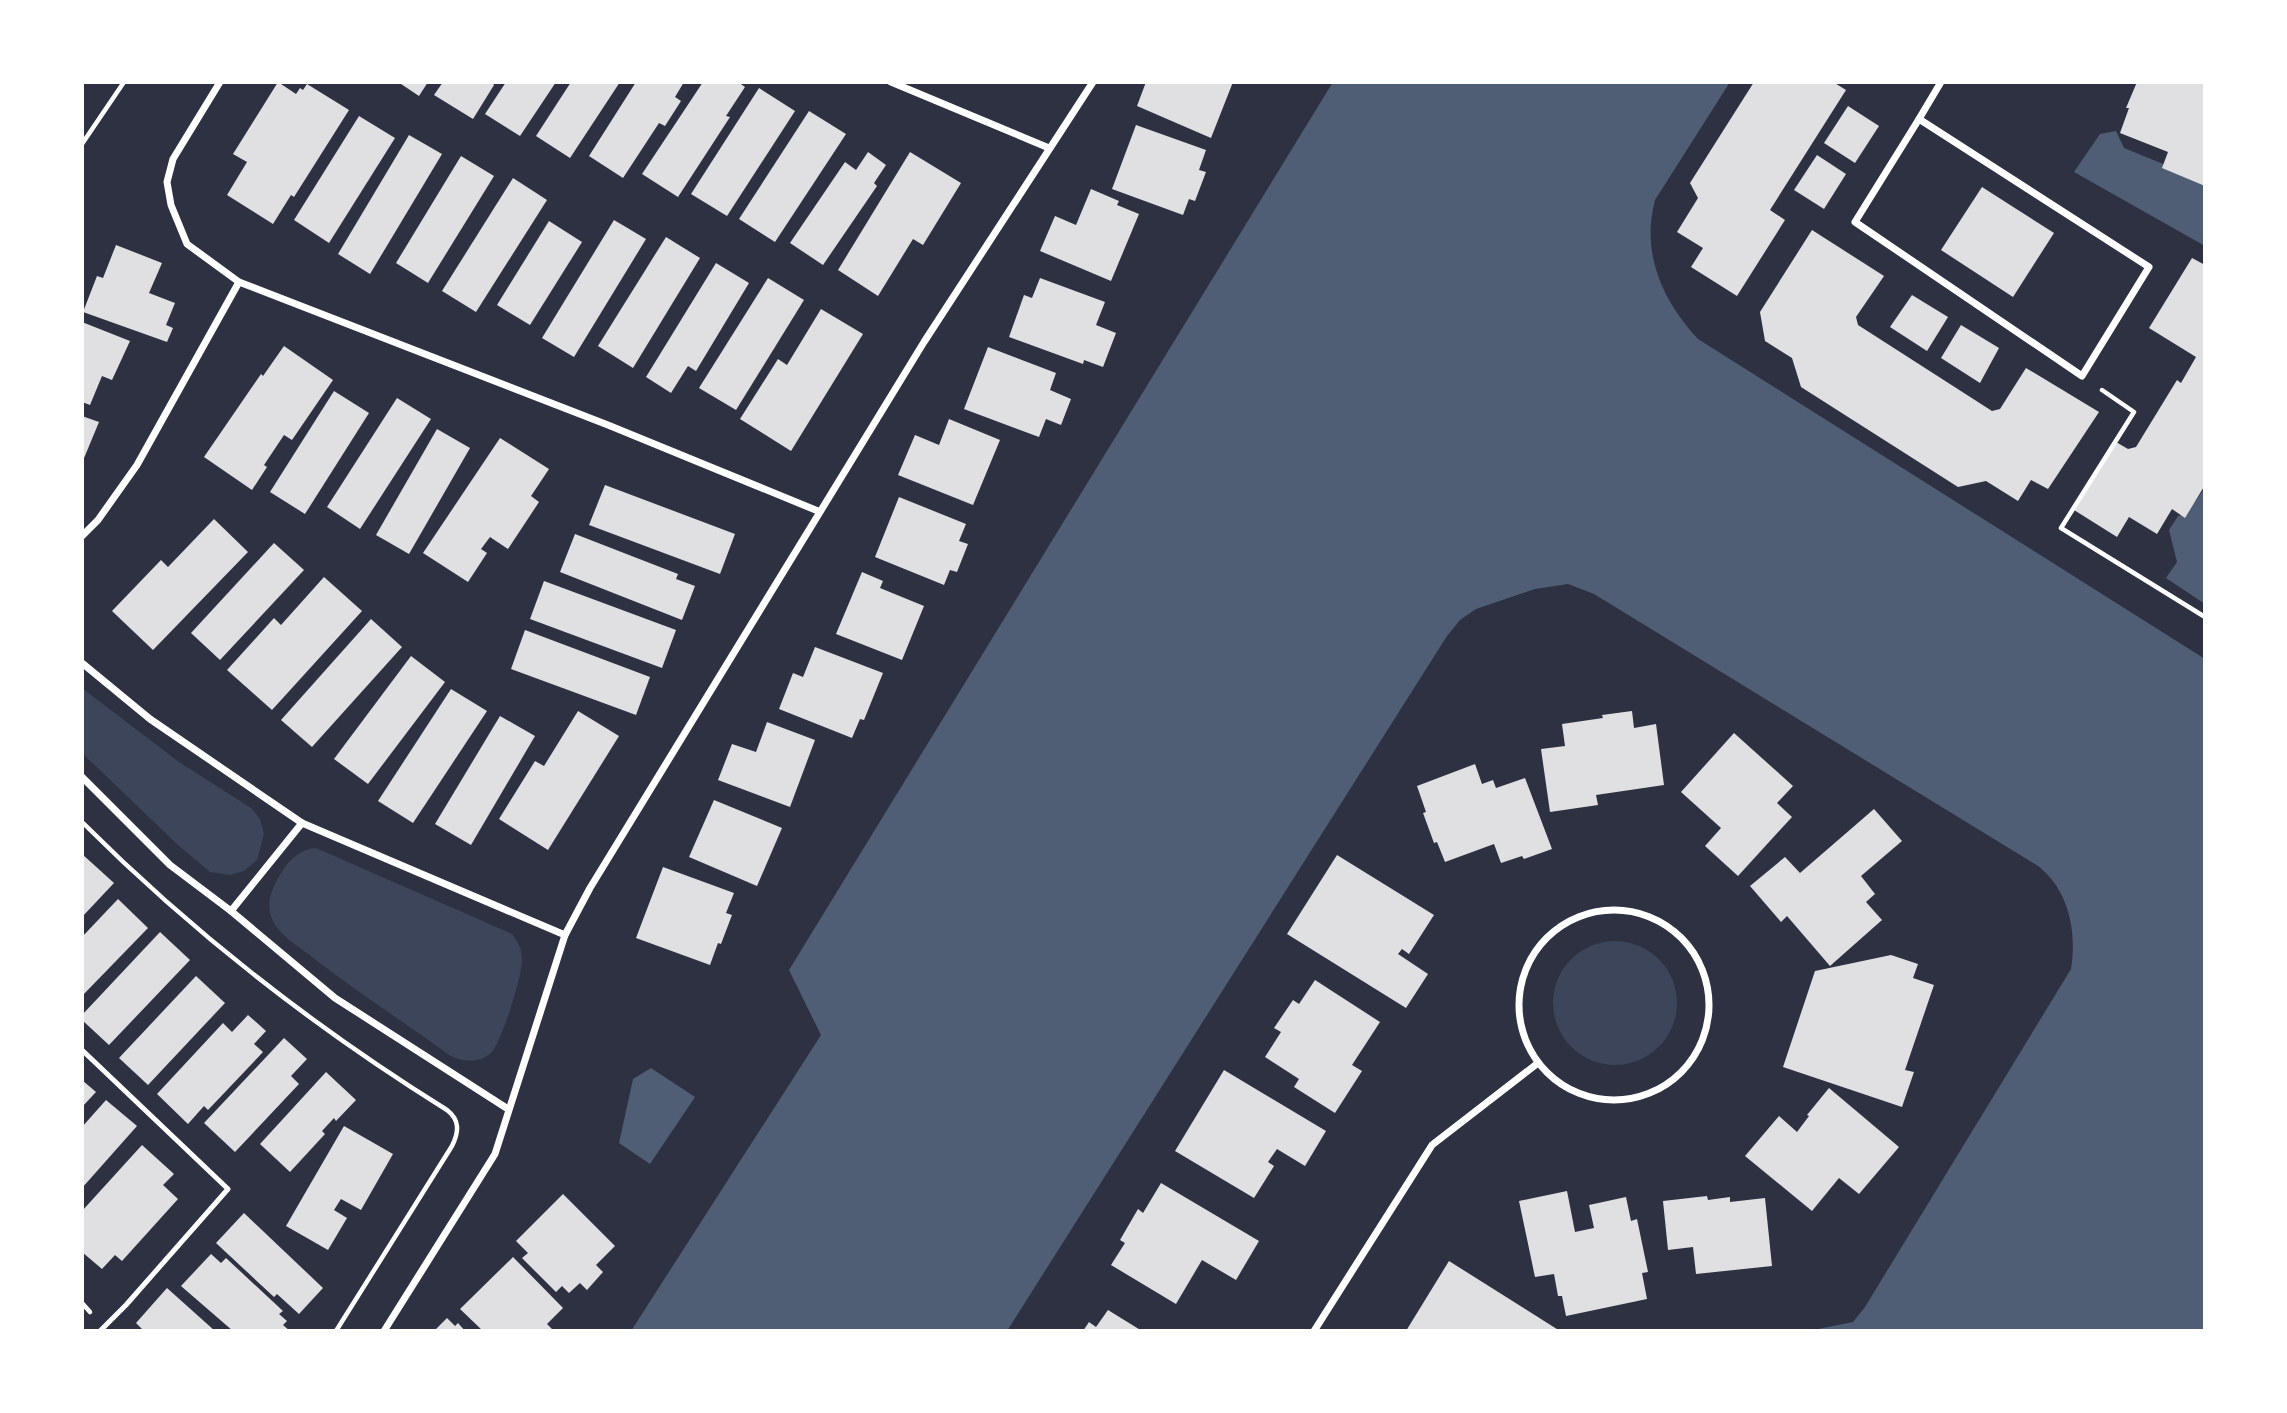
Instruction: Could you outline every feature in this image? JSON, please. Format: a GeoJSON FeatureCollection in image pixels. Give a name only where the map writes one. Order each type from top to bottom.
{"type":"FeatureCollection","features":[{"type":"Feature","properties":{"kind":"street"},"geometry":{"type":"LineString","coordinates":[[220,82],[173,159],[167,183],[171,205],[187,244],[239,282],[596,420],[818,511]]}},
{"type":"Feature","properties":{"kind":"street"},"geometry":{"type":"LineString","coordinates":[[891,82],[1049,148]]}},
{"type":"Feature","properties":{"kind":"street"},"geometry":{"type":"LineString","coordinates":[[384,1331],[495,1154],[565,935],[590,888],[818,511],[1093,82]]}},
{"type":"Feature","properties":{"kind":"street"},"geometry":{"type":"LineString","coordinates":[[1919,119],[2149,267],[2082,376],[1856,222],[1941,82]]}},
{"type":"Feature","properties":{"kind":"street"},"geometry":{"type":"LineString","coordinates":[[82,536],[98,520],[137,465],[239,282]]}},
{"type":"Feature","properties":{"kind":"street"},"geometry":{"type":"LineString","coordinates":[[82,663],[150,719],[303,823],[565,935]]}},
{"type":"Feature","properties":{"kind":"street"},"geometry":{"type":"LineString","coordinates":[[82,777],[170,865],[231,911],[335,998],[508,1109]]}},
{"type":"Feature","properties":{"kind":"street"},"geometry":{"type":"LineString","coordinates":[[231,911],[303,823]]}},
{"type":"Feature","properties":{"kind":"street"},"geometry":{"type":"LineString","coordinates":[[1612,909],[1642,913],[1670,926],[1691,947],[1706,977],[1710,1010],[1703,1042],[1685,1069],[1658,1090],[1627,1100],[1593,1098],[1563,1086],[1538,1063],[1524,1037],[1518,1007],[1522,978],[1535,951],[1556,928],[1583,914],[1612,909]]}},
{"type":"Feature","properties":{"kind":"street"},"geometry":{"type":"LineString","coordinates":[[1314,1331],[1432,1145],[1538,1063]]}},
{"type":"Feature","properties":{"kind":"lane"},"geometry":{"type":"LineString","coordinates":[[82,1050],[228,1189],[100,1331]]}},
{"type":"Feature","properties":{"kind":"path"},"geometry":{"type":"LineString","coordinates":[[82,144],[124,82]]}},
{"type":"Feature","properties":{"kind":"path"},"geometry":{"type":"LineString","coordinates":[[2082,376],[2134,412],[2061,528],[2205,617]]}},
{"type":"Feature","properties":{"kind":"path"},"geometry":{"type":"LineString","coordinates":[[82,822],[267,987],[455,1118],[458,1129],[452,1146],[336,1331]]}},
{"type":"Feature","properties":{"kind":"shaded area"},"geometry":{"type":"Polygon","coordinates":[[[1333,82],[1730,82],[1655,200],[1651,220],[1653,257],[1658,275],[1685,324],[1698,339],[2205,659],[2205,1331],[1808,1331],[1853,1322],[1865,1307],[2071,969],[2073,941],[2064,899],[2049,876],[2038,866],[1594,594],[1568,584],[1535,589],[1476,609],[1460,620],[1447,636],[1007,1331],[631,1331],[821,1035],[789,970],[1333,82]]]}},
{"type":"Feature","properties":{"kind":"shaded area"},"geometry":{"type":"Polygon","coordinates":[[[2116,131],[2124,148],[2205,181],[2205,246],[2074,172],[2100,134],[2116,131]]]}},
{"type":"Feature","properties":{"kind":"shaded area"},"geometry":{"type":"Polygon","coordinates":[[[2205,488],[2205,604],[2166,578],[2177,562],[2169,530],[2178,516],[2186,514],[2205,488]]]}},
{"type":"Feature","properties":{"kind":"shaded area"},"geometry":{"type":"Polygon","coordinates":[[[82,688],[179,762],[251,808],[260,819],[264,834],[257,860],[244,871],[230,875],[210,872],[82,753],[82,688]]]}},
{"type":"Feature","properties":{"kind":"shaded area"},"geometry":{"type":"Polygon","coordinates":[[[316,848],[512,934],[522,955],[521,967],[505,1023],[491,1053],[470,1061],[449,1055],[280,932],[269,909],[274,886],[290,861],[304,851],[316,848]]]}},
{"type":"Feature","properties":{"kind":"shaded area"},"geometry":{"type":"Polygon","coordinates":[[[1615,941],[1639,945],[1659,959],[1673,979],[1677,1003],[1673,1027],[1659,1047],[1639,1061],[1615,1065],[1591,1061],[1571,1047],[1557,1027],[1553,1003],[1557,979],[1571,959],[1591,945],[1615,941]]]}},
{"type":"Feature","properties":{"kind":"shaded area"},"geometry":{"type":"Polygon","coordinates":[[[651,1068],[695,1097],[650,1164],[619,1143],[633,1079],[651,1068]]]}},
{"type":"Feature","properties":{"kind":"building"},"geometry":{"type":"Polygon","coordinates":[[[278,82],[296,94],[307,84],[349,110],[294,197],[291,195],[273,224],[227,195],[247,162],[233,154],[278,82]]]}},
{"type":"Feature","properties":{"kind":"building"},"geometry":{"type":"Polygon","coordinates":[[[398,82],[428,82],[419,96],[398,82]]]}},
{"type":"Feature","properties":{"kind":"building"},"geometry":{"type":"Polygon","coordinates":[[[443,82],[492,82],[494,85],[473,119],[434,95],[443,82]]]}},
{"type":"Feature","properties":{"kind":"building"},"geometry":{"type":"Polygon","coordinates":[[[506,82],[556,82],[520,136],[485,114],[506,82]]]}},
{"type":"Feature","properties":{"kind":"building"},"geometry":{"type":"Polygon","coordinates":[[[571,82],[620,82],[570,158],[536,136],[571,82]]]}},
{"type":"Feature","properties":{"kind":"building"},"geometry":{"type":"Polygon","coordinates":[[[636,82],[684,82],[675,97],[681,101],[665,126],[659,123],[623,178],[589,156],[636,82]]]}},
{"type":"Feature","properties":{"kind":"building"},"geometry":{"type":"Polygon","coordinates":[[[703,82],[738,82],[745,87],[726,116],[730,117],[678,197],[642,174],[703,82]]]}},
{"type":"Feature","properties":{"kind":"building"},"geometry":{"type":"Polygon","coordinates":[[[1146,82],[1233,82],[1211,138],[1137,106],[1146,82]]]}},
{"type":"Feature","properties":{"kind":"building"},"geometry":{"type":"Polygon","coordinates":[[[1754,82],[1833,82],[1846,90],[1770,210],[1785,220],[1737,296],[1691,267],[1703,248],[1677,232],[1698,198],[1690,183],[1754,82]]]}},
{"type":"Feature","properties":{"kind":"building"},"geometry":{"type":"Polygon","coordinates":[[[2137,82],[2205,82],[2205,186],[2162,168],[2168,152],[2120,133],[2129,108],[2126,108],[2137,82]]]}},
{"type":"Feature","properties":{"kind":"building"},"geometry":{"type":"Polygon","coordinates":[[[759,88],[795,111],[727,216],[691,194],[759,88]]]}},
{"type":"Feature","properties":{"kind":"building"},"geometry":{"type":"Polygon","coordinates":[[[1848,106],[1879,126],[1855,163],[1824,143],[1848,106]]]}},
{"type":"Feature","properties":{"kind":"building"},"geometry":{"type":"Polygon","coordinates":[[[809,111],[846,134],[775,242],[739,219],[809,111]]]}},
{"type":"Feature","properties":{"kind":"building"},"geometry":{"type":"Polygon","coordinates":[[[359,116],[395,138],[329,243],[294,220],[359,116]]]}},
{"type":"Feature","properties":{"kind":"building"},"geometry":{"type":"Polygon","coordinates":[[[1136,125],[1206,150],[1199,170],[1206,172],[1195,201],[1189,199],[1183,215],[1112,189],[1136,125]]]}},
{"type":"Feature","properties":{"kind":"building"},"geometry":{"type":"Polygon","coordinates":[[[409,135],[442,154],[370,274],[338,254],[409,135]]]}},
{"type":"Feature","properties":{"kind":"building"},"geometry":{"type":"Polygon","coordinates":[[[868,152],[886,165],[874,183],[877,186],[823,265],[790,243],[845,162],[856,170],[868,152]]]}},
{"type":"Feature","properties":{"kind":"building"},"geometry":{"type":"Polygon","coordinates":[[[910,152],[961,183],[923,245],[913,239],[878,296],[838,270],[910,152]]]}},
{"type":"Feature","properties":{"kind":"building"},"geometry":{"type":"Polygon","coordinates":[[[1817,155],[1846,174],[1824,209],[1794,190],[1817,155]]]}},
{"type":"Feature","properties":{"kind":"building"},"geometry":{"type":"Polygon","coordinates":[[[461,156],[494,176],[428,283],[396,263],[461,156]]]}},
{"type":"Feature","properties":{"kind":"building"},"geometry":{"type":"Polygon","coordinates":[[[513,178],[547,200],[476,312],[442,291],[513,178]]]}},
{"type":"Feature","properties":{"kind":"building"},"geometry":{"type":"Polygon","coordinates":[[[1982,187],[2054,233],[2013,297],[1941,250],[1982,187]]]}},
{"type":"Feature","properties":{"kind":"building"},"geometry":{"type":"Polygon","coordinates":[[[1091,189],[1119,201],[1117,205],[1139,214],[1111,281],[1040,251],[1055,216],[1076,225],[1091,189]]]}},
{"type":"Feature","properties":{"kind":"building"},"geometry":{"type":"Polygon","coordinates":[[[614,220],[646,239],[574,357],[542,338],[614,220]]]}},
{"type":"Feature","properties":{"kind":"building"},"geometry":{"type":"Polygon","coordinates":[[[549,221],[582,242],[530,325],[497,305],[549,221]]]}},
{"type":"Feature","properties":{"kind":"building"},"geometry":{"type":"Polygon","coordinates":[[[1812,230],[1884,276],[1856,317],[1858,325],[1992,411],[2000,409],[2026,368],[2099,412],[2048,489],[2031,480],[2018,501],[1986,481],[1958,487],[1801,387],[1792,358],[1765,341],[1760,312],[1812,230]]]}},
{"type":"Feature","properties":{"kind":"building"},"geometry":{"type":"Polygon","coordinates":[[[666,237],[700,258],[633,368],[598,346],[666,237]]]}},
{"type":"Feature","properties":{"kind":"building"},"geometry":{"type":"Polygon","coordinates":[[[116,245],[162,263],[149,293],[175,303],[166,325],[173,328],[167,342],[83,312],[97,276],[103,278],[116,245]]]}},
{"type":"Feature","properties":{"kind":"building"},"geometry":{"type":"Polygon","coordinates":[[[2192,258],[2205,265],[2205,485],[2185,518],[2172,509],[2157,534],[2129,517],[2117,537],[2074,510],[2116,442],[2128,449],[2136,447],[2177,380],[2181,383],[2196,357],[2149,328],[2192,258]]]}},
{"type":"Feature","properties":{"kind":"building"},"geometry":{"type":"Polygon","coordinates":[[[716,263],[749,283],[696,371],[688,366],[671,393],[646,377],[716,263]]]}},
{"type":"Feature","properties":{"kind":"building"},"geometry":{"type":"Polygon","coordinates":[[[768,278],[804,300],[736,410],[699,388],[768,278]]]}},
{"type":"Feature","properties":{"kind":"building"},"geometry":{"type":"Polygon","coordinates":[[[1040,278],[1105,302],[1096,325],[1116,333],[1103,367],[1084,360],[1083,364],[1009,337],[1024,295],[1032,298],[1040,278]]]}},
{"type":"Feature","properties":{"kind":"building"},"geometry":{"type":"Polygon","coordinates":[[[1912,295],[1948,317],[1927,351],[1890,327],[1912,295]]]}},
{"type":"Feature","properties":{"kind":"building"},"geometry":{"type":"Polygon","coordinates":[[[821,309],[863,334],[791,451],[740,419],[778,359],[787,365],[821,309]]]}},
{"type":"Feature","properties":{"kind":"building"},"geometry":{"type":"Polygon","coordinates":[[[82,322],[130,341],[112,380],[102,376],[90,405],[82,402],[82,322]]]}},
{"type":"Feature","properties":{"kind":"building"},"geometry":{"type":"Polygon","coordinates":[[[1961,325],[1999,348],[1980,383],[1941,358],[1961,325]]]}},
{"type":"Feature","properties":{"kind":"building"},"geometry":{"type":"Polygon","coordinates":[[[284,346],[333,380],[292,440],[284,435],[264,465],[267,467],[252,490],[204,457],[261,374],[263,376],[284,346]]]}},
{"type":"Feature","properties":{"kind":"building"},"geometry":{"type":"Polygon","coordinates":[[[988,347],[1056,373],[1050,390],[1071,399],[1061,425],[1046,419],[1039,437],[964,409],[988,347]]]}},
{"type":"Feature","properties":{"kind":"building"},"geometry":{"type":"Polygon","coordinates":[[[334,391],[369,413],[305,514],[270,492],[334,391]]]}},
{"type":"Feature","properties":{"kind":"building"},"geometry":{"type":"Polygon","coordinates":[[[397,398],[431,419],[360,529],[327,507],[397,398]]]}},
{"type":"Feature","properties":{"kind":"building"},"geometry":{"type":"Polygon","coordinates":[[[82,416],[99,422],[82,463],[82,416]]]}},
{"type":"Feature","properties":{"kind":"building"},"geometry":{"type":"Polygon","coordinates":[[[949,419],[1000,440],[973,505],[898,475],[915,435],[939,445],[949,419]]]}},
{"type":"Feature","properties":{"kind":"building"},"geometry":{"type":"Polygon","coordinates":[[[437,429],[470,448],[409,554],[376,535],[437,429]]]}},
{"type":"Feature","properties":{"kind":"building"},"geometry":{"type":"Polygon","coordinates":[[[500,438],[549,469],[531,496],[539,502],[508,549],[490,537],[481,549],[487,553],[468,582],[423,553],[500,438]]]}},
{"type":"Feature","properties":{"kind":"building"},"geometry":{"type":"Polygon","coordinates":[[[605,485],[735,534],[720,574],[589,525],[605,485]]]}},
{"type":"Feature","properties":{"kind":"building"},"geometry":{"type":"Polygon","coordinates":[[[899,497],[966,524],[959,541],[968,544],[957,572],[950,570],[944,585],[875,557],[899,497]]]}},
{"type":"Feature","properties":{"kind":"building"},"geometry":{"type":"Polygon","coordinates":[[[214,519],[248,552],[153,650],[112,611],[161,560],[168,567],[214,519]]]}},
{"type":"Feature","properties":{"kind":"building"},"geometry":{"type":"Polygon","coordinates":[[[575,534],[678,574],[676,579],[695,586],[682,620],[560,572],[575,534]]]}},
{"type":"Feature","properties":{"kind":"building"},"geometry":{"type":"Polygon","coordinates":[[[274,543],[304,570],[220,660],[191,633],[274,543]]]}},
{"type":"Feature","properties":{"kind":"building"},"geometry":{"type":"Polygon","coordinates":[[[862,572],[883,581],[880,588],[924,606],[902,660],[836,634],[862,572]]]}},
{"type":"Feature","properties":{"kind":"building"},"geometry":{"type":"Polygon","coordinates":[[[324,577],[362,611],[272,710],[227,670],[274,618],[281,625],[324,577]]]}},
{"type":"Feature","properties":{"kind":"building"},"geometry":{"type":"Polygon","coordinates":[[[544,581],[676,630],[662,668],[530,619],[544,581]]]}},
{"type":"Feature","properties":{"kind":"building"},"geometry":{"type":"Polygon","coordinates":[[[371,619],[402,647],[312,747],[281,720],[371,619]]]}},
{"type":"Feature","properties":{"kind":"building"},"geometry":{"type":"Polygon","coordinates":[[[525,630],[650,677],[636,715],[511,669],[525,630]]]}},
{"type":"Feature","properties":{"kind":"building"},"geometry":{"type":"Polygon","coordinates":[[[815,647],[883,673],[864,720],[860,719],[852,738],[779,709],[793,673],[803,677],[815,647]]]}},
{"type":"Feature","properties":{"kind":"building"},"geometry":{"type":"Polygon","coordinates":[[[411,656],[445,682],[368,784],[334,759],[411,656]]]}},
{"type":"Feature","properties":{"kind":"building"},"geometry":{"type":"Polygon","coordinates":[[[451,689],[487,711],[413,823],[378,801],[451,689]]]}},
{"type":"Feature","properties":{"kind":"building"},"geometry":{"type":"Polygon","coordinates":[[[578,711],[619,736],[548,850],[499,819],[535,761],[544,766],[578,711]]]}},
{"type":"Feature","properties":{"kind":"building"},"geometry":{"type":"Polygon","coordinates":[[[1632,711],[1634,728],[1656,724],[1664,785],[1596,795],[1598,805],[1550,812],[1541,749],[1565,746],[1562,724],[1632,711]]]}},
{"type":"Feature","properties":{"kind":"building"},"geometry":{"type":"Polygon","coordinates":[[[500,716],[535,736],[471,845],[435,824],[500,716]]]}},
{"type":"Feature","properties":{"kind":"building"},"geometry":{"type":"Polygon","coordinates":[[[767,722],[815,740],[790,807],[718,780],[732,744],[756,752],[767,722]]]}},
{"type":"Feature","properties":{"kind":"building"},"geometry":{"type":"Polygon","coordinates":[[[1734,733],[1793,786],[1777,803],[1792,817],[1738,876],[1705,846],[1721,828],[1681,792],[1734,733]]]}},
{"type":"Feature","properties":{"kind":"building"},"geometry":{"type":"Polygon","coordinates":[[[1475,764],[1482,784],[1493,780],[1496,788],[1525,778],[1552,849],[1524,859],[1522,856],[1501,863],[1494,844],[1445,862],[1437,842],[1434,843],[1417,786],[1475,764]]]}},
{"type":"Feature","properties":{"kind":"building"},"geometry":{"type":"Polygon","coordinates":[[[714,800],[782,828],[757,886],[689,857],[714,800]]]}},
{"type":"Feature","properties":{"kind":"building"},"geometry":{"type":"Polygon","coordinates":[[[1874,809],[1902,841],[1861,876],[1875,894],[1866,902],[1882,920],[1830,966],[1787,916],[1781,922],[1750,886],[1785,857],[1800,873],[1874,809]]]}},
{"type":"Feature","properties":{"kind":"building"},"geometry":{"type":"Polygon","coordinates":[[[82,854],[114,883],[82,917],[82,854]]]}},
{"type":"Feature","properties":{"kind":"building"},"geometry":{"type":"Polygon","coordinates":[[[1337,855],[1434,915],[1409,954],[1402,949],[1398,954],[1428,974],[1406,1008],[1287,934],[1337,855]]]}},
{"type":"Feature","properties":{"kind":"building"},"geometry":{"type":"Polygon","coordinates":[[[663,867],[734,893],[726,913],[732,915],[710,965],[636,938],[663,867]]]}},
{"type":"Feature","properties":{"kind":"building"},"geometry":{"type":"Polygon","coordinates":[[[118,899],[148,928],[82,996],[82,937],[118,899]]]}},
{"type":"Feature","properties":{"kind":"building"},"geometry":{"type":"Polygon","coordinates":[[[160,932],[190,960],[109,1045],[82,1020],[82,1015],[160,932]]]}},
{"type":"Feature","properties":{"kind":"building"},"geometry":{"type":"Polygon","coordinates":[[[1891,955],[1918,964],[1913,978],[1934,985],[1905,1070],[1914,1072],[1902,1107],[1783,1067],[1815,971],[1891,955]]]}},
{"type":"Feature","properties":{"kind":"building"},"geometry":{"type":"Polygon","coordinates":[[[196,976],[225,1003],[148,1085],[119,1058],[196,976]]]}},
{"type":"Feature","properties":{"kind":"building"},"geometry":{"type":"Polygon","coordinates":[[[1315,980],[1380,1022],[1352,1065],[1362,1071],[1335,1113],[1294,1087],[1299,1079],[1265,1057],[1281,1032],[1274,1028],[1293,1000],[1299,1004],[1315,980]]]}},
{"type":"Feature","properties":{"kind":"building"},"geometry":{"type":"Polygon","coordinates":[[[248,1015],[266,1031],[254,1044],[263,1052],[208,1110],[204,1106],[188,1124],[157,1094],[223,1023],[232,1032],[248,1015]]]}},
{"type":"Feature","properties":{"kind":"building"},"geometry":{"type":"Polygon","coordinates":[[[284,1038],[307,1059],[291,1076],[299,1084],[235,1152],[204,1123],[284,1038]]]}},
{"type":"Feature","properties":{"kind":"building"},"geometry":{"type":"Polygon","coordinates":[[[1224,1070],[1326,1131],[1305,1166],[1277,1149],[1268,1162],[1274,1166],[1254,1198],[1175,1151],[1224,1070]]]}},
{"type":"Feature","properties":{"kind":"building"},"geometry":{"type":"Polygon","coordinates":[[[326,1072],[356,1100],[322,1131],[325,1134],[290,1172],[260,1144],[326,1072]]]}},
{"type":"Feature","properties":{"kind":"building"},"geometry":{"type":"Polygon","coordinates":[[[82,1080],[96,1092],[82,1107],[82,1080]]]}},
{"type":"Feature","properties":{"kind":"building"},"geometry":{"type":"Polygon","coordinates":[[[1829,1088],[1899,1147],[1859,1194],[1839,1178],[1812,1211],[1745,1156],[1779,1116],[1797,1132],[1829,1088]]]}},
{"type":"Feature","properties":{"kind":"building"},"geometry":{"type":"Polygon","coordinates":[[[106,1100],[137,1126],[82,1188],[82,1127],[106,1100]]]}},
{"type":"Feature","properties":{"kind":"building"},"geometry":{"type":"Polygon","coordinates":[[[344,1126],[393,1154],[361,1210],[341,1199],[334,1210],[347,1218],[328,1250],[286,1226],[344,1126]]]}},
{"type":"Feature","properties":{"kind":"building"},"geometry":{"type":"Polygon","coordinates":[[[142,1145],[174,1174],[163,1185],[178,1199],[122,1261],[115,1255],[102,1269],[82,1252],[82,1211],[142,1145]]]}},
{"type":"Feature","properties":{"kind":"building"},"geometry":{"type":"Polygon","coordinates":[[[1161,1183],[1259,1241],[1236,1280],[1202,1260],[1176,1304],[1111,1265],[1125,1243],[1120,1240],[1138,1209],[1143,1213],[1161,1183]]]}},
{"type":"Feature","properties":{"kind":"building"},"geometry":{"type":"Polygon","coordinates":[[[1567,1191],[1575,1232],[1594,1228],[1589,1205],[1626,1197],[1631,1221],[1637,1219],[1648,1272],[1642,1273],[1647,1299],[1566,1316],[1562,1296],[1558,1296],[1554,1274],[1535,1277],[1519,1201],[1567,1191]]]}},
{"type":"Feature","properties":{"kind":"building"},"geometry":{"type":"Polygon","coordinates":[[[563,1194],[615,1246],[596,1265],[603,1272],[587,1290],[580,1283],[569,1293],[562,1286],[556,1292],[522,1258],[528,1253],[516,1241],[563,1194]]]}},
{"type":"Feature","properties":{"kind":"building"},"geometry":{"type":"Polygon","coordinates":[[[1707,1196],[1708,1200],[1730,1197],[1730,1202],[1765,1198],[1772,1266],[1696,1274],[1693,1247],[1668,1250],[1663,1201],[1707,1196]]]}},
{"type":"Feature","properties":{"kind":"building"},"geometry":{"type":"Polygon","coordinates":[[[244,1213],[323,1288],[299,1314],[277,1294],[274,1297],[216,1243],[244,1213]]]}},
{"type":"Feature","properties":{"kind":"building"},"geometry":{"type":"Polygon","coordinates":[[[211,1254],[221,1263],[226,1258],[283,1311],[279,1314],[287,1321],[283,1325],[290,1331],[233,1331],[181,1286],[211,1254]]]}},
{"type":"Feature","properties":{"kind":"building"},"geometry":{"type":"Polygon","coordinates":[[[513,1257],[563,1308],[547,1324],[551,1331],[483,1331],[460,1309],[513,1257]]]}},
{"type":"Feature","properties":{"kind":"building"},"geometry":{"type":"Polygon","coordinates":[[[1449,1261],[1560,1331],[1406,1331],[1449,1261]]]}},
{"type":"Feature","properties":{"kind":"building"},"geometry":{"type":"Polygon","coordinates":[[[167,1288],[215,1331],[144,1331],[136,1323],[167,1288]]]}},
{"type":"Feature","properties":{"kind":"building"},"geometry":{"type":"Polygon","coordinates":[[[1108,1310],[1142,1331],[1083,1331],[1089,1322],[1096,1327],[1108,1310]]]}},
{"type":"Feature","properties":{"kind":"building"},"geometry":{"type":"Polygon","coordinates":[[[447,1318],[455,1326],[458,1323],[465,1331],[434,1331],[447,1318]]]}}]}
